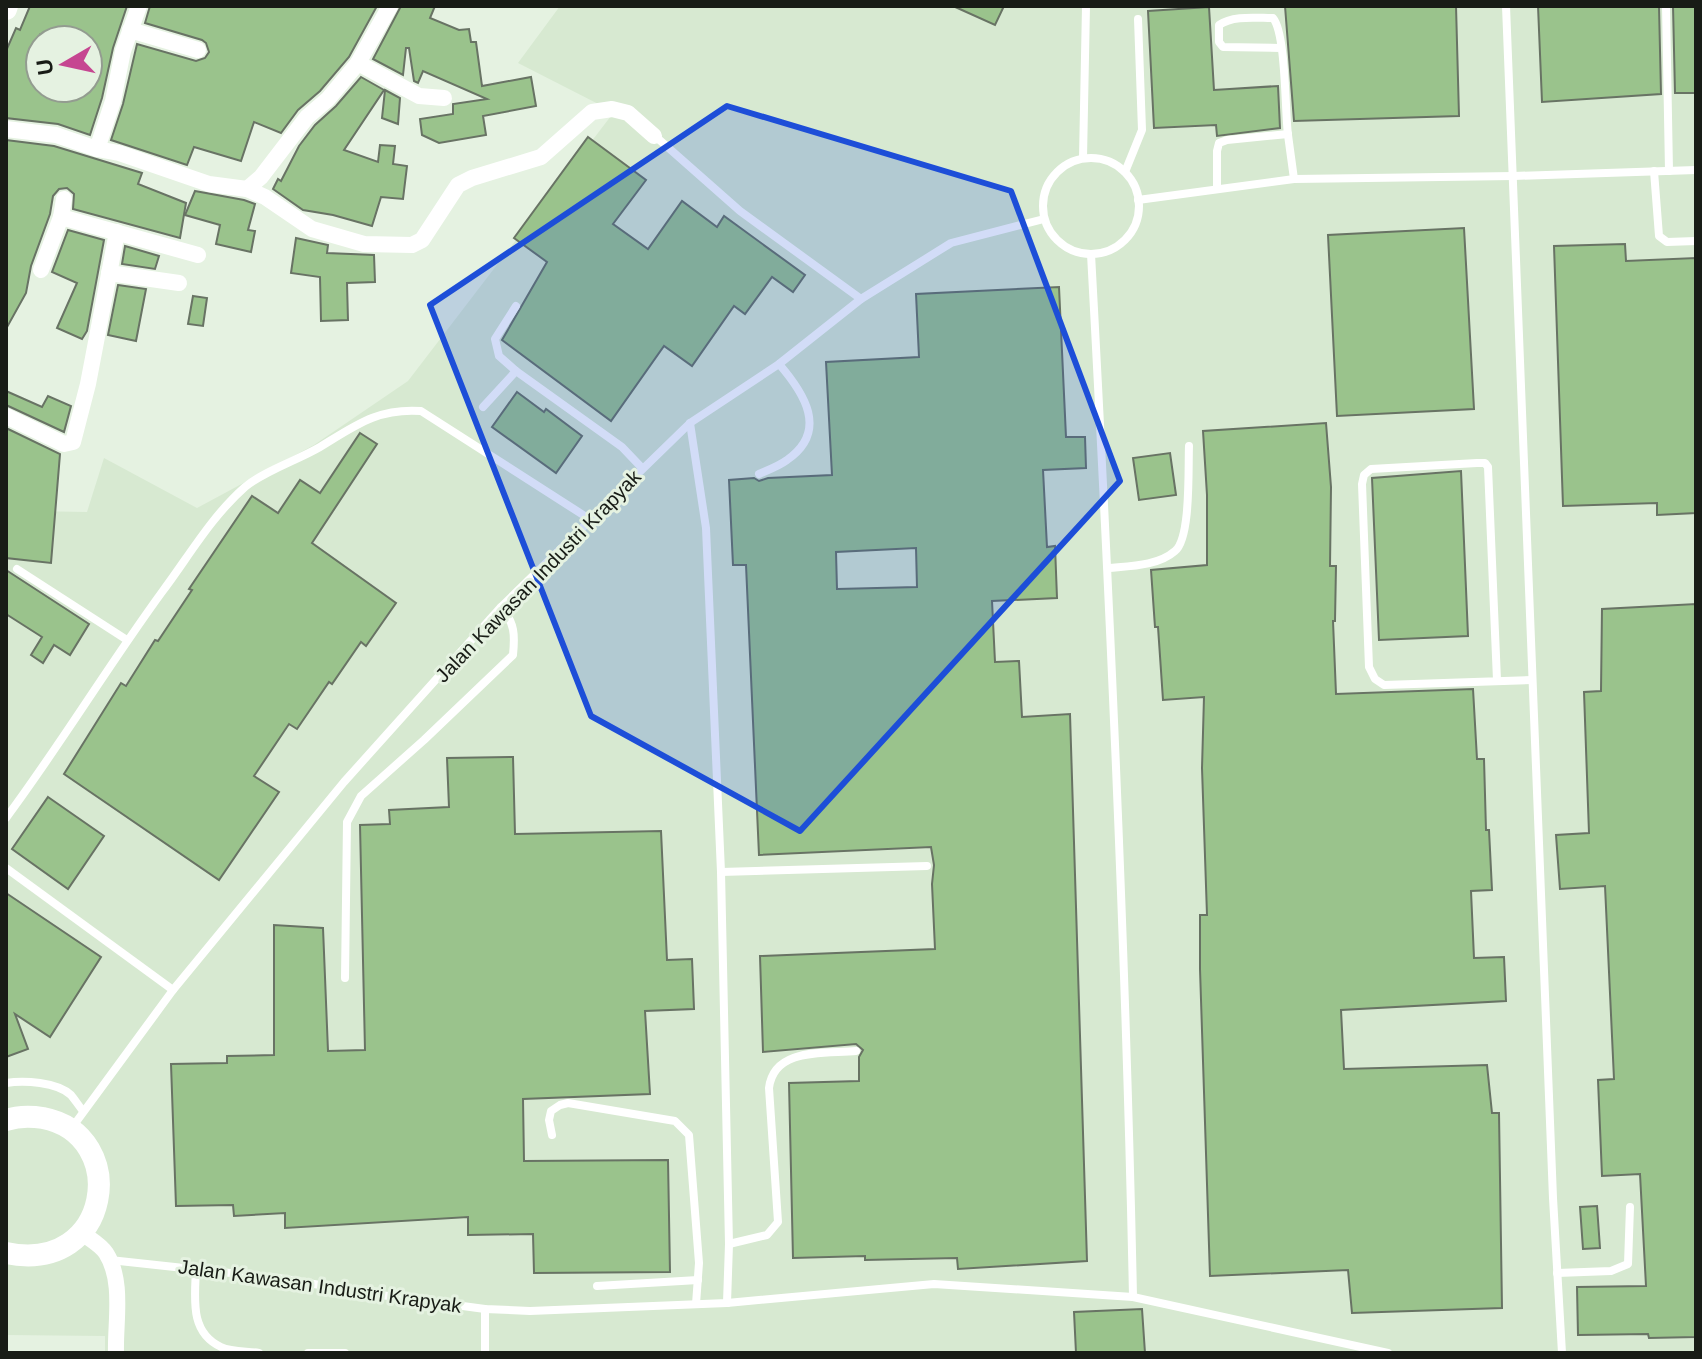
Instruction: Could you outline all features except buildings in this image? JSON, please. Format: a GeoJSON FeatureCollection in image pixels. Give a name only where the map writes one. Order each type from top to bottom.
{"type":"FeatureCollection","features":[{"type":"Feature","properties":{"kind":"street"},"geometry":{"type":"LineString","coordinates":[[97,149],[139,6]]}},
{"type":"Feature","properties":{"kind":"street"},"geometry":{"type":"LineString","coordinates":[[247,189],[261,177],[307,117],[328,99],[358,63],[390,6]]}},
{"type":"Feature","properties":{"kind":"street"},"geometry":{"type":"LineString","coordinates":[[130,30],[198,50]]}},
{"type":"Feature","properties":{"kind":"street"},"geometry":{"type":"LineString","coordinates":[[358,63],[419,96],[444,98]]}},
{"type":"Feature","properties":{"kind":"street"},"geometry":{"type":"LineString","coordinates":[[6,129],[56,135],[209,184],[247,189],[265,197],[312,229],[364,244],[412,245],[422,240],[458,185],[541,157],[592,112],[612,109],[628,113],[654,136]]}},
{"type":"Feature","properties":{"kind":"street"},"geometry":{"type":"LineString","coordinates":[[41,270],[61,217],[64,199]]}},
{"type":"Feature","properties":{"kind":"street"},"geometry":{"type":"LineString","coordinates":[[61,217],[198,255]]}},
{"type":"Feature","properties":{"kind":"street"},"geometry":{"type":"LineString","coordinates":[[6,416],[64,444],[73,442],[88,384],[117,232]]}},
{"type":"Feature","properties":{"kind":"street"},"geometry":{"type":"LineString","coordinates":[[109,273],[179,283]]}},
{"type":"Feature","properties":{"kind":"street"},"geometry":{"type":"LineString","coordinates":[[6,1120],[32,1116],[77,1121],[99,1180],[98,1200],[92,1219],[66,1247],[47,1255],[26,1257],[6,1253]]}},
{"type":"Feature","properties":{"kind":"street"},"geometry":{"type":"LineString","coordinates":[[82,1233],[104,1250],[109,1260],[117,1289],[116,1353]]}},
{"type":"Feature","properties":{"kind":"lane"},"geometry":{"type":"LineString","coordinates":[[1083,158],[1086,6]]}},
{"type":"Feature","properties":{"kind":"lane"},"geometry":{"type":"LineString","coordinates":[[1506,6],[1562,1353]]}},
{"type":"Feature","properties":{"kind":"lane"},"geometry":{"type":"LineString","coordinates":[[1666,6],[1669,171]]}},
{"type":"Feature","properties":{"kind":"lane"},"geometry":{"type":"LineString","coordinates":[[1281,48],[1223,47],[1219,42],[1219,25],[1225,20],[1273,18],[1279,30],[1281,48],[1288,134],[1294,179]]}},
{"type":"Feature","properties":{"kind":"lane"},"geometry":{"type":"LineString","coordinates":[[1125,172],[1142,130],[1138,19]]}},
{"type":"Feature","properties":{"kind":"lane"},"geometry":{"type":"LineString","coordinates":[[1217,189],[1219,143],[1288,134]]}},
{"type":"Feature","properties":{"kind":"lane"},"geometry":{"type":"LineString","coordinates":[[654,136],[740,211],[861,299]]}},
{"type":"Feature","properties":{"kind":"lane"},"geometry":{"type":"LineString","coordinates":[[1083,158],[1099,158],[1125,172],[1134,185],[1138,200],[1138,216],[1132,231],[1114,248],[1091,254],[1075,252],[1062,244],[1051,233],[1044,219],[1043,203],[1051,180],[1068,163],[1083,158]]}},
{"type":"Feature","properties":{"kind":"lane"},"geometry":{"type":"LineString","coordinates":[[1138,200],[1294,179],[1696,170]]}},
{"type":"Feature","properties":{"kind":"lane"},"geometry":{"type":"LineString","coordinates":[[1654,171],[1659,236],[1667,242],[1696,241]]}},
{"type":"Feature","properties":{"kind":"lane","name":"Jalan Kawasan Industri Krapyak"},"geometry":{"type":"LineString","coordinates":[[77,1121],[173,990],[344,782],[501,607],[690,423],[779,364],[861,299],[951,243],[1044,219]]}},
{"type":"Feature","properties":{"kind":"lane"},"geometry":{"type":"LineString","coordinates":[[1091,254],[1109,568],[1133,1297]]}},
{"type":"Feature","properties":{"kind":"lane"},"geometry":{"type":"LineString","coordinates":[[516,306],[495,339],[499,356],[622,447],[642,468]]}},
{"type":"Feature","properties":{"kind":"lane"},"geometry":{"type":"LineString","coordinates":[[759,474],[788,460],[807,438],[809,419],[805,397],[779,364]]}},
{"type":"Feature","properties":{"kind":"lane"},"geometry":{"type":"LineString","coordinates":[[483,407],[516,371]]}},
{"type":"Feature","properties":{"kind":"lane"},"geometry":{"type":"LineString","coordinates":[[6,818],[83,711],[127,640],[206,528],[247,485],[379,414],[400,410],[421,411],[591,520]]}},
{"type":"Feature","properties":{"kind":"lane"},"geometry":{"type":"LineString","coordinates":[[690,423],[706,528],[721,872],[729,1244],[727,1303]]}},
{"type":"Feature","properties":{"kind":"lane"},"geometry":{"type":"LineString","coordinates":[[1109,568],[1163,559],[1178,550],[1184,534],[1189,446]]}},
{"type":"Feature","properties":{"kind":"lane"},"geometry":{"type":"LineString","coordinates":[[1497,680],[1488,467],[1485,463],[1477,463],[1371,469],[1362,484],[1369,667],[1375,679],[1384,685],[1532,680]]}},
{"type":"Feature","properties":{"kind":"lane"},"geometry":{"type":"LineString","coordinates":[[17,569],[127,640]]}},
{"type":"Feature","properties":{"kind":"lane"},"geometry":{"type":"LineString","coordinates":[[345,978],[347,822],[361,796],[513,655],[515,634],[511,619],[501,607]]}},
{"type":"Feature","properties":{"kind":"lane"},"geometry":{"type":"LineString","coordinates":[[721,872],[927,866]]}},
{"type":"Feature","properties":{"kind":"lane"},"geometry":{"type":"LineString","coordinates":[[6,868],[173,990]]}},
{"type":"Feature","properties":{"kind":"lane"},"geometry":{"type":"LineString","coordinates":[[729,1244],[767,1235],[778,1222],[769,1088],[773,1072],[779,1064],[799,1056],[856,1051]]}},
{"type":"Feature","properties":{"kind":"lane"},"geometry":{"type":"LineString","coordinates":[[6,1083],[26,1082],[61,1089],[70,1095],[77,1121]]}},
{"type":"Feature","properties":{"kind":"lane"},"geometry":{"type":"LineString","coordinates":[[552,1135],[551,1111],[568,1103],[675,1121],[684,1127],[689,1135],[699,1263],[696,1304]]}},
{"type":"Feature","properties":{"kind":"lane"},"geometry":{"type":"LineString","coordinates":[[1557,1273],[1611,1271],[1628,1264],[1630,1207]]}},
{"type":"Feature","properties":{"kind":"lane","name":"Jalan Kawasan Industri Krapyak"},"geometry":{"type":"LineString","coordinates":[[109,1260],[196,1268],[485,1309],[530,1311],[727,1303],[934,1284],[1133,1297],[1388,1353]]}},
{"type":"Feature","properties":{"kind":"lane"},"geometry":{"type":"LineString","coordinates":[[196,1268],[195,1316],[207,1337],[222,1347],[259,1353]]}},
{"type":"Feature","properties":{"kind":"lane"},"geometry":{"type":"LineString","coordinates":[[597,1286],[698,1280]]}},
{"type":"Feature","properties":{"kind":"lane"},"geometry":{"type":"LineString","coordinates":[[485,1309],[485,1353]]}},
{"type":"Feature","properties":{"kind":"lane"},"geometry":{"type":"LineString","coordinates":[[308,1353],[345,1353]]}},
{"type":"Feature","properties":{"kind":"highlighted area"},"geometry":{"type":"Polygon","coordinates":[[[727,106],[1011,191],[1120,481],[800,831],[591,716],[430,305],[727,106]]]}},
{"type":"Feature","properties":{"kind":"shaded area"},"geometry":{"type":"Polygon","coordinates":[[[560,6],[1696,6],[1696,1353],[105,1353],[105,1336],[6,1335],[6,559],[29,511],[87,512],[104,458],[197,508],[314,445],[408,381],[614,112],[518,63],[560,6]]]}}]}
